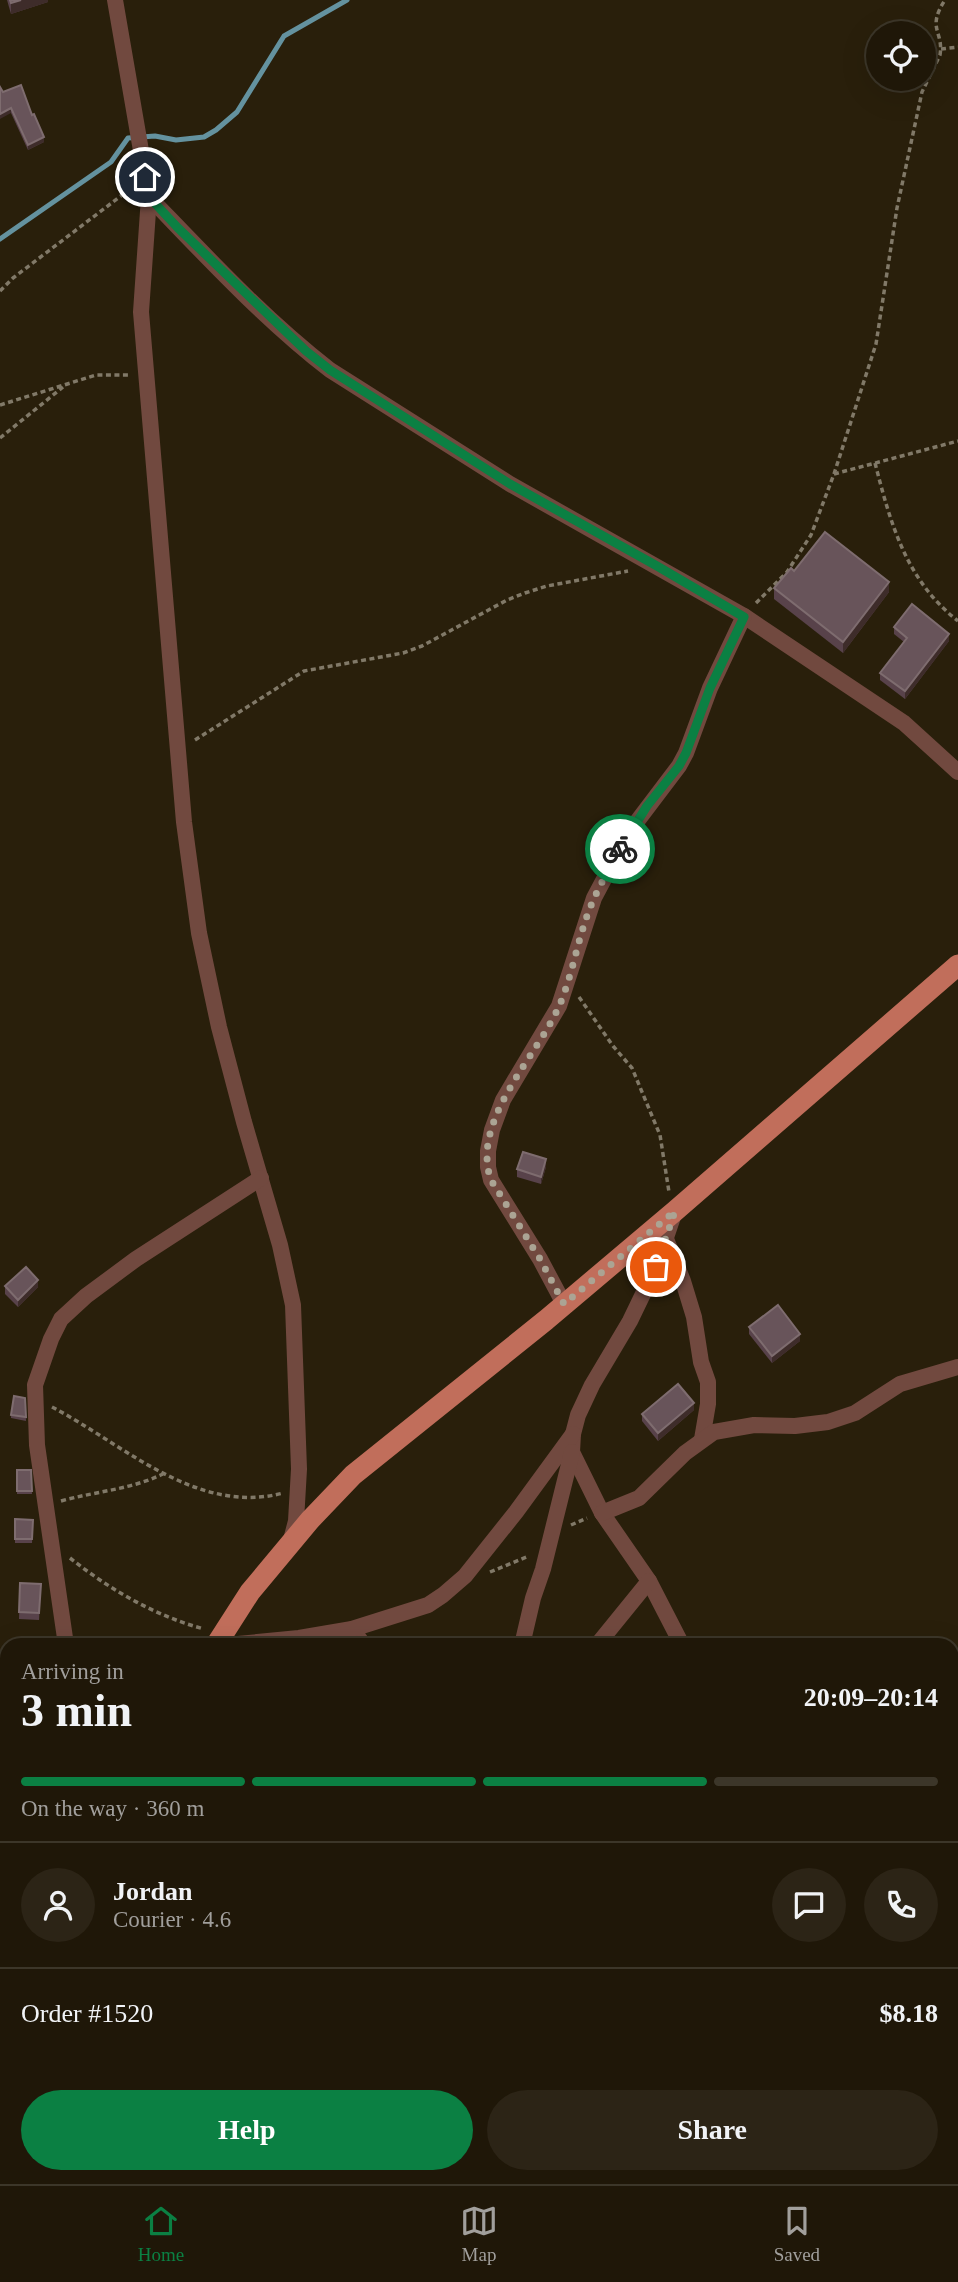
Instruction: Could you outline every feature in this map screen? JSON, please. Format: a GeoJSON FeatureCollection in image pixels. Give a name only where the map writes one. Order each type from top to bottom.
{"type":"FeatureCollection","features":[{"type":"Feature","properties":{"kind":"main road"},"geometry":{"type":"LineString","coordinates":[[224,1638],[250,1592],[310,1520],[354,1475],[675,1211],[958,965]]}},
{"type":"Feature","properties":{"kind":"street"},"geometry":{"type":"LineString","coordinates":[[115,0],[149,197],[141,312],[184,822],[199,933],[219,1027],[280,1245],[293,1305],[297,1369],[298,1488],[296,1521],[288,1549]]}},
{"type":"Feature","properties":{"kind":"street"},"geometry":{"type":"LineString","coordinates":[[149,197],[208,259],[330,370],[510,484],[744,617],[904,723],[958,772]]}},
{"type":"Feature","properties":{"kind":"street"},"geometry":{"type":"LineString","coordinates":[[564,1304],[540,1259],[491,1180],[488,1159],[492,1130],[503,1100],[559,1006],[594,898],[629,832],[686,753],[710,688],[744,617]]}},
{"type":"Feature","properties":{"kind":"street"},"geometry":{"type":"LineString","coordinates":[[64,1638],[37,1444],[34,1398],[35,1385],[51,1339],[61,1319],[78,1303],[136,1259],[261,1178]]}},
{"type":"Feature","properties":{"kind":"street"},"geometry":{"type":"LineString","coordinates":[[524,1638],[572,1452],[578,1415],[592,1385],[630,1321],[656,1267],[675,1211]]}},
{"type":"Feature","properties":{"kind":"street"},"geometry":{"type":"LineString","coordinates":[[666,1239],[694,1317],[701,1362],[708,1382],[708,1404],[702,1439]]}},
{"type":"Feature","properties":{"kind":"street"},"geometry":{"type":"LineString","coordinates":[[602,1513],[639,1498],[702,1439],[714,1432],[754,1424],[795,1426],[828,1422],[855,1413],[900,1384],[958,1367]]}},
{"type":"Feature","properties":{"kind":"street"},"geometry":{"type":"LineString","coordinates":[[299,1638],[352,1629],[428,1605],[443,1595],[465,1576],[516,1513],[573,1434]]}},
{"type":"Feature","properties":{"kind":"street"},"geometry":{"type":"LineString","coordinates":[[572,1452],[602,1513],[649,1581],[678,1638]]}},
{"type":"Feature","properties":{"kind":"street"},"geometry":{"type":"LineString","coordinates":[[603,1638],[649,1581]]}},
{"type":"Feature","properties":{"kind":"street"},"geometry":{"type":"LineString","coordinates":[[352,1629],[359,1638]]}},
{"type":"Feature","properties":{"kind":"path"},"geometry":{"type":"LineString","coordinates":[[744,617],[796,559],[811,535],[834,474],[876,344],[897,208],[922,92],[941,49],[935,28],[939,9],[945,0]]}},
{"type":"Feature","properties":{"kind":"path"},"geometry":{"type":"LineString","coordinates":[[941,49],[958,47]]}},
{"type":"Feature","properties":{"kind":"path"},"geometry":{"type":"LineString","coordinates":[[0,291],[13,278],[145,177]]}},
{"type":"Feature","properties":{"kind":"path"},"geometry":{"type":"LineString","coordinates":[[0,405],[96,375],[146,375]]}},
{"type":"Feature","properties":{"kind":"path"},"geometry":{"type":"LineString","coordinates":[[0,438],[64,386]]}},
{"type":"Feature","properties":{"kind":"path"},"geometry":{"type":"LineString","coordinates":[[834,474],[958,441]]}},
{"type":"Feature","properties":{"kind":"path"},"geometry":{"type":"LineString","coordinates":[[875,463],[906,562],[932,596],[958,621]]}},
{"type":"Feature","properties":{"kind":"path"},"geometry":{"type":"LineString","coordinates":[[178,751],[304,671],[403,653],[422,646],[507,600],[547,586],[657,566]]}},
{"type":"Feature","properties":{"kind":"path"},"geometry":{"type":"LineString","coordinates":[[568,981],[613,1046],[632,1068],[660,1135],[675,1211]]}},
{"type":"Feature","properties":{"kind":"path"},"geometry":{"type":"LineString","coordinates":[[34,1398],[84,1424],[163,1474],[218,1496],[262,1499],[298,1488]]}},
{"type":"Feature","properties":{"kind":"path"},"geometry":{"type":"LineString","coordinates":[[46,1506],[83,1495],[132,1487],[163,1474]]}},
{"type":"Feature","properties":{"kind":"path"},"geometry":{"type":"LineString","coordinates":[[465,1576],[487,1573],[522,1560],[573,1523],[602,1513]]}},
{"type":"Feature","properties":{"kind":"path"},"geometry":{"type":"LineString","coordinates":[[52,1544],[90,1574],[141,1605],[213,1638]]}},
{"type":"Feature","properties":{"kind":"building"},"geometry":{"type":"Polygon","coordinates":[[[21,85],[44,137],[28,145],[11,108],[0,114],[0,87],[3,92],[21,85]]]}},
{"type":"Feature","properties":{"kind":"building"},"geometry":{"type":"Polygon","coordinates":[[[825,532],[889,582],[843,642],[774,588],[791,568],[794,571],[825,532]]]}},
{"type":"Feature","properties":{"kind":"building"},"geometry":{"type":"Polygon","coordinates":[[[912,604],[949,634],[905,691],[880,673],[907,638],[894,627],[912,604]]]}},
{"type":"Feature","properties":{"kind":"building"},"geometry":{"type":"Polygon","coordinates":[[[523,1152],[546,1159],[541,1177],[517,1169],[523,1152]]]}},
{"type":"Feature","properties":{"kind":"building"},"geometry":{"type":"Polygon","coordinates":[[[26,1267],[38,1280],[18,1300],[5,1286],[26,1267]]]}},
{"type":"Feature","properties":{"kind":"building"},"geometry":{"type":"Polygon","coordinates":[[[778,1305],[800,1334],[772,1356],[749,1327],[778,1305]]]}},
{"type":"Feature","properties":{"kind":"building"},"geometry":{"type":"Polygon","coordinates":[[[678,1384],[694,1403],[658,1433],[642,1414],[678,1384]]]}},
{"type":"Feature","properties":{"kind":"building"},"geometry":{"type":"Polygon","coordinates":[[[14,1396],[25,1398],[26,1417],[11,1415],[14,1396]]]}},
{"type":"Feature","properties":{"kind":"building"},"geometry":{"type":"Polygon","coordinates":[[[17,1470],[31,1470],[32,1491],[17,1491],[17,1470]]]}},
{"type":"Feature","properties":{"kind":"building"},"geometry":{"type":"Polygon","coordinates":[[[15,1519],[33,1520],[32,1539],[15,1539],[15,1519]]]}},
{"type":"Feature","properties":{"kind":"building"},"geometry":{"type":"Polygon","coordinates":[[[20,1583],[41,1584],[39,1613],[19,1612],[20,1583]]]}},
{"type":"Feature","properties":{"kind":"waterway"},"geometry":{"type":"LineString","coordinates":[[0,239],[111,162],[128,138],[155,136],[176,140],[204,137],[216,130],[237,112],[284,36],[347,0]]}},
{"type":"Feature","properties":{"kind":"way so far"},"geometry":{"type":"LineString","coordinates":[[620,849],[584,923],[559,1006],[503,1100],[492,1130],[488,1167],[491,1180],[540,1259],[564,1304],[675,1211],[656,1267]]}},
{"type":"Feature","properties":{"kind":"route"},"geometry":{"type":"LineString","coordinates":[[145,177],[149,197],[178,228],[306,351],[330,370],[510,484],[744,617],[710,688],[686,753],[629,832],[620,849]]}}]}
